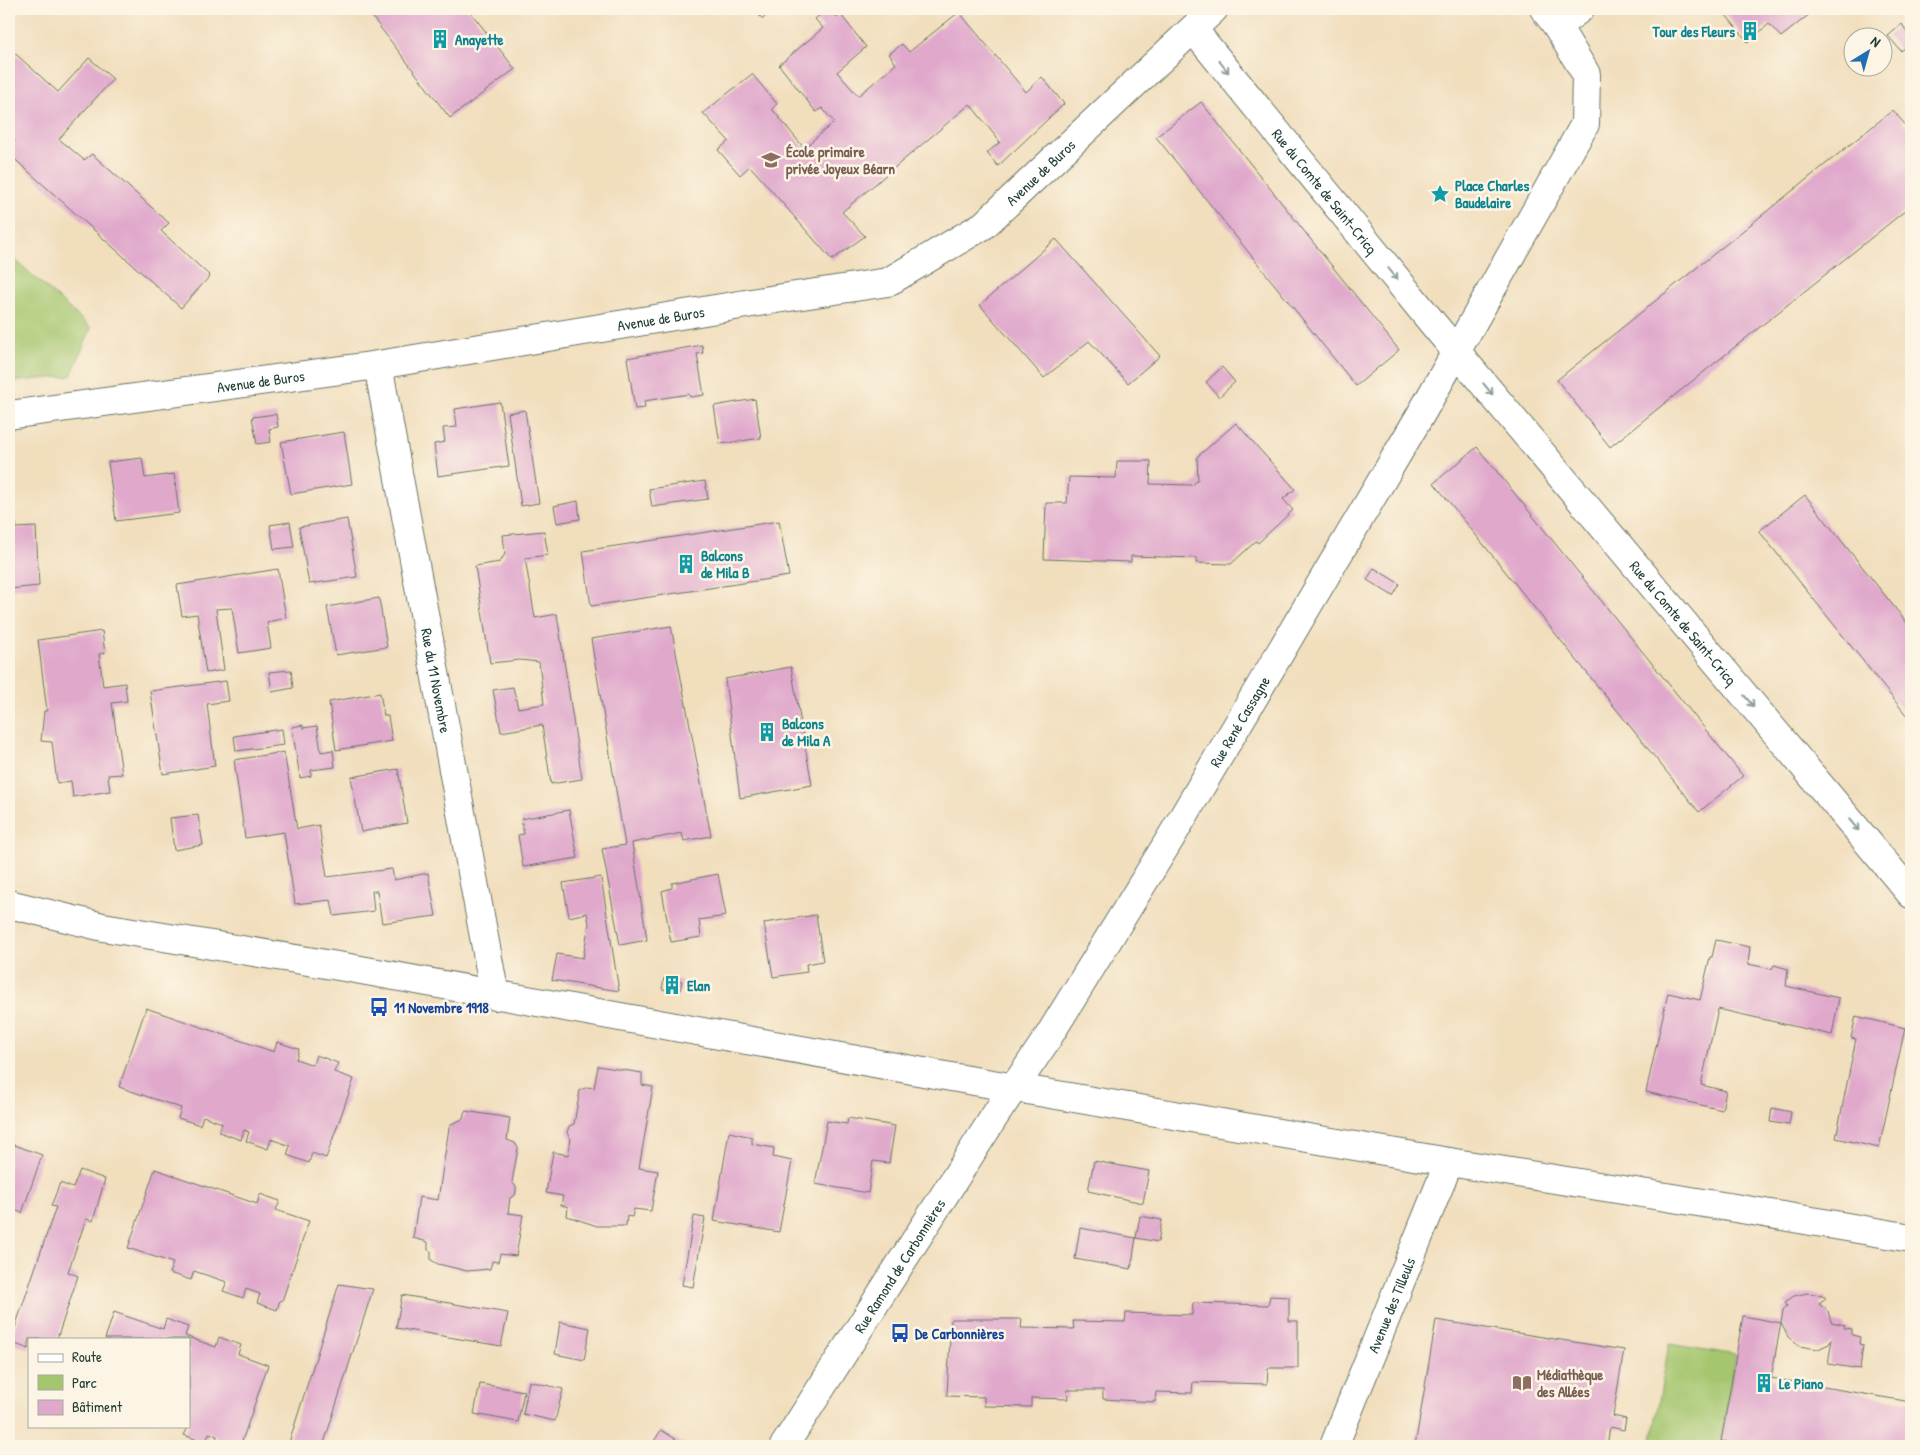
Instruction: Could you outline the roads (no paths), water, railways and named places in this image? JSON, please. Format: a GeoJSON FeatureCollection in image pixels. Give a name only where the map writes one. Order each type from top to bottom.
{"type":"FeatureCollection","features":[{"type":"Feature","properties":{"kind":"street","name":"Avenue de Buros"},"geometry":{"type":"LineString","coordinates":[[9,415],[378,365],[888,282],[984,225],[1214,9]]}},
{"type":"Feature","properties":{"kind":"street"},"geometry":{"type":"LineString","coordinates":[[1456,351],[1585,124],[1586,74],[1551,18],[1580,9]]}},
{"type":"Feature","properties":{"kind":"street","name":"Rue du Comte de Saint-Cricq"},"geometry":{"type":"LineString","coordinates":[[1193,29],[1456,351],[1911,894]]}},
{"type":"Feature","properties":{"kind":"street","name":"Rue René Cassagne"},"geometry":{"type":"LineString","coordinates":[[1016,1088],[1170,839],[1456,351]]}},
{"type":"Feature","properties":{"kind":"street","name":"Rue du 11 Novembre"},"geometry":{"type":"LineString","coordinates":[[378,365],[494,996]]}},
{"type":"Feature","properties":{"kind":"street"},"geometry":{"type":"LineString","coordinates":[[9,904],[104,927],[350,968],[494,996],[1016,1088],[1911,1238]]}},
{"type":"Feature","properties":{"kind":"street","name":"Rue Ramond de Carbonnières"},"geometry":{"type":"LineString","coordinates":[[784,1446],[998,1111],[1016,1088]]}},
{"type":"Feature","properties":{"kind":"street","name":"Avenue des Tilleuls"},"geometry":{"type":"LineString","coordinates":[[1334,1446],[1449,1162]]}},
{"type":"Feature","properties":{"kind":"place","name":"Tour des Fleurs"},"geometry":{"type":"Point","coordinates":[1750,31]}},
{"type":"Feature","properties":{"kind":"place","name":"Anayette"},"geometry":{"type":"Point","coordinates":[440,39]}},
{"type":"Feature","properties":{"kind":"place","name":"École primaire privée Joyeux Béarn"},"geometry":{"type":"Point","coordinates":[771,160]}},
{"type":"Feature","properties":{"kind":"place","name":"Place Charles Baudelaire"},"geometry":{"type":"Point","coordinates":[1440,194]}},
{"type":"Feature","properties":{"kind":"place","name":"Balcons de Mila B"},"geometry":{"type":"Point","coordinates":[686,564]}},
{"type":"Feature","properties":{"kind":"place","name":"Balcons de Mila A"},"geometry":{"type":"Point","coordinates":[767,732]}},
{"type":"Feature","properties":{"kind":"place","name":"Elan"},"geometry":{"type":"Point","coordinates":[672,985]}},
{"type":"Feature","properties":{"kind":"place","name":"11 Novembre 1918"},"geometry":{"type":"Point","coordinates":[379,1007]}},
{"type":"Feature","properties":{"kind":"place","name":"De Carbonnières"},"geometry":{"type":"Point","coordinates":[900,1333]}},
{"type":"Feature","properties":{"kind":"place","name":"Médiathèque des Allées"},"geometry":{"type":"Point","coordinates":[1522,1383]}},
{"type":"Feature","properties":{"kind":"place","name":"Le Piano"},"geometry":{"type":"Point","coordinates":[1764,1383]}}]}
